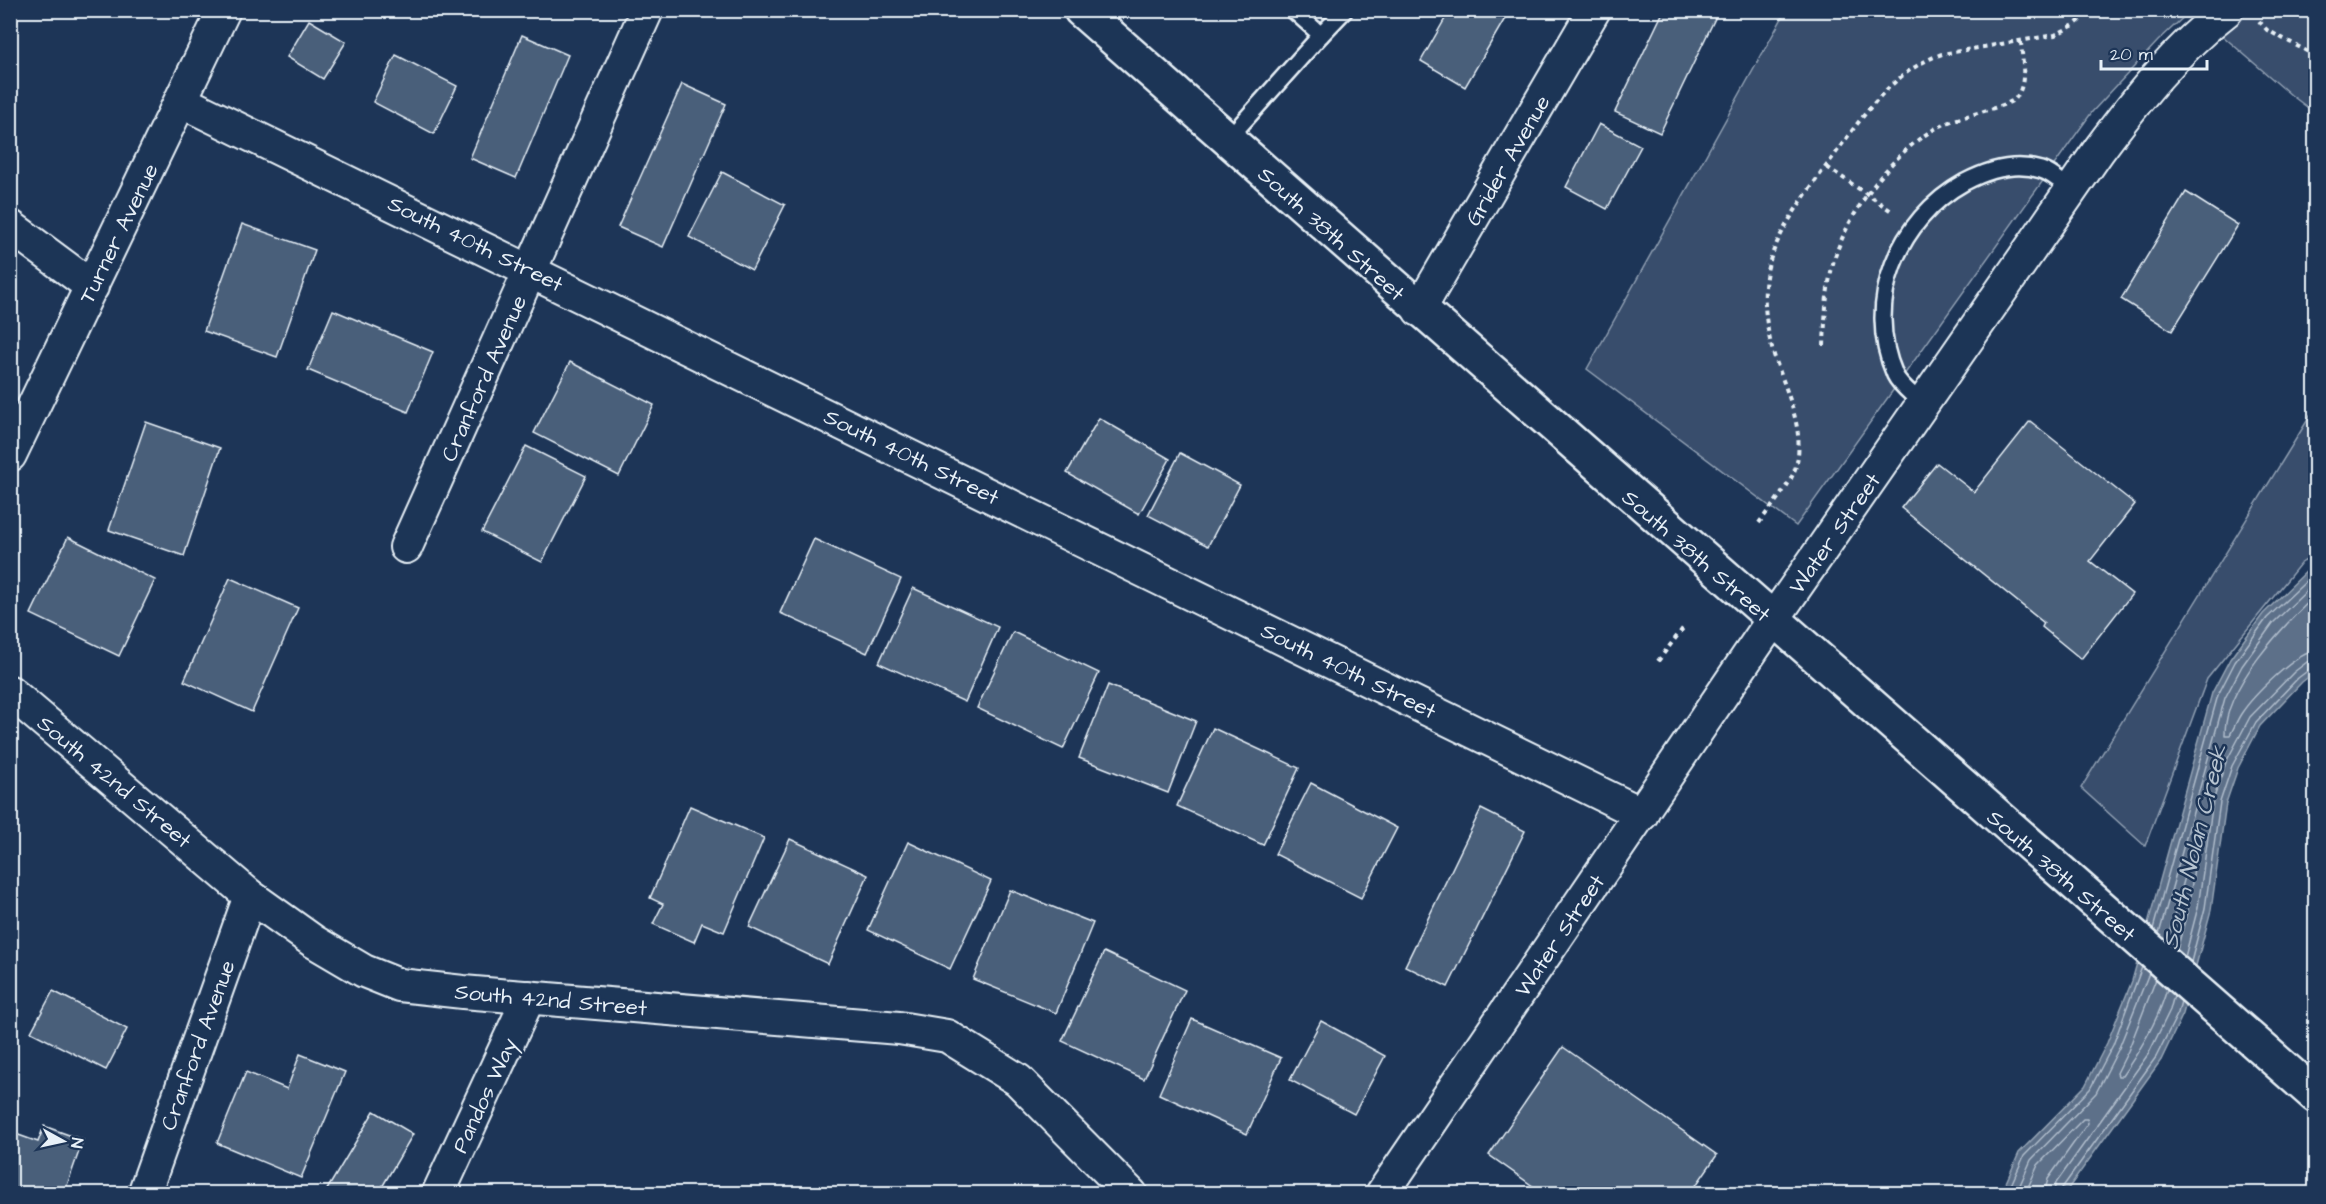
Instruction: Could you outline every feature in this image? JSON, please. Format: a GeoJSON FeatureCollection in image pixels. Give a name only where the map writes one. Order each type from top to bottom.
{"type":"FeatureCollection","features":[{"type":"Feature","properties":{"kind":"main road","name":"South 38th Street"},"geometry":{"type":"LineString","coordinates":[[1081,10],[1772,621],[2264,1053],[2316,1096]]}},
{"type":"Feature","properties":{"kind":"street","name":"Turner Avenue"},"geometry":{"type":"LineString","coordinates":[[10,455],[224,10]]}},
{"type":"Feature","properties":{"kind":"street","name":"Cranford Avenue"},"geometry":{"type":"LineString","coordinates":[[406,547],[647,10]]}},
{"type":"Feature","properties":{"kind":"street","name":"Grider Avenue"},"geometry":{"type":"LineString","coordinates":[[1419,310],[1594,10]]}},
{"type":"Feature","properties":{"kind":"street","name":"Water Street"},"geometry":{"type":"LineString","coordinates":[[1382,1194],[1772,621],[2071,190],[2136,102],[2191,41],[2227,10]]}},
{"type":"Feature","properties":{"kind":"street","name":"South 40th Street"},"geometry":{"type":"LineString","coordinates":[[181,101],[1642,814]]}},
{"type":"Feature","properties":{"kind":"street"},"geometry":{"type":"LineString","coordinates":[[10,226],[92,287]]}},
{"type":"Feature","properties":{"kind":"street","name":"South 42nd Street"},"geometry":{"type":"LineString","coordinates":[[10,692],[250,896],[313,941],[364,971],[399,985],[899,1028],[947,1036],[1018,1080],[1131,1194]]}},
{"type":"Feature","properties":{"kind":"street","name":"Cranford Avenue"},"geometry":{"type":"LineString","coordinates":[[144,1194],[250,896]]}},
{"type":"Feature","properties":{"kind":"street","name":"Pandos Way"},"geometry":{"type":"LineString","coordinates":[[438,1194],[529,997]]}},
{"type":"Feature","properties":{"kind":"lane"},"geometry":{"type":"LineString","coordinates":[[1293,10],[1321,35]]}},
{"type":"Feature","properties":{"kind":"lane"},"geometry":{"type":"LineString","coordinates":[[1227,140],[1345,10]]}},
{"type":"Feature","properties":{"kind":"lane"},"geometry":{"type":"LineString","coordinates":[[1923,405],[1896,377],[1885,334],[1882,306],[1888,276],[1897,252],[1913,226],[1953,189],[1990,171],[2008,167],[2042,170],[2071,190]]}},
{"type":"Feature","properties":{"kind":"path"},"geometry":{"type":"LineString","coordinates":[[1759,523],[1788,483],[1796,467],[1798,450],[1793,412],[1772,350],[1767,322],[1767,273],[1774,249],[1788,223],[1868,110],[1908,70],[1925,60],[1942,54],[2021,42],[2055,34],[2074,25],[2093,10]]}},
{"type":"Feature","properties":{"kind":"path"},"geometry":{"type":"LineString","coordinates":[[2256,18],[2267,30],[2316,56]]}},
{"type":"Feature","properties":{"kind":"path"},"geometry":{"type":"LineString","coordinates":[[1824,346],[1827,290],[1834,259],[1846,228],[1868,195],[1913,142],[1945,123],[2013,101],[2020,90],[2023,77],[2021,42]]}},
{"type":"Feature","properties":{"kind":"path"},"geometry":{"type":"LineString","coordinates":[[1827,167],[1913,226]]}},
{"type":"Feature","properties":{"kind":"path"},"geometry":{"type":"LineString","coordinates":[[1658,662],[1684,627]]}},
{"type":"Feature","properties":{"kind":"shaded area"},"geometry":{"type":"Polygon","coordinates":[[[1786,11],[2190,11],[2158,41],[2092,112],[1796,526],[1587,369],[1786,11]]]}},
{"type":"Feature","properties":{"kind":"shaded area"},"geometry":{"type":"Polygon","coordinates":[[[2194,11],[2315,11],[2315,113],[2291,95],[2194,11]]]}},
{"type":"Feature","properties":{"kind":"shaded area"},"geometry":{"type":"Polygon","coordinates":[[[2315,408],[2315,554],[2300,564],[2207,679],[2145,846],[2081,788],[2315,408]]]}},
{"type":"Feature","properties":{"kind":"water","name":"South Nolan Creek"},"geometry":{"type":"Polygon","coordinates":[[[2315,563],[2315,672],[2302,682],[2260,726],[2238,768],[2226,803],[2211,910],[2183,1014],[2161,1060],[2065,1193],[2001,1194],[2019,1153],[2085,1086],[2107,1043],[2132,981],[2212,693],[2230,659],[2263,614],[2315,563]]]}},
{"type":"Feature","properties":{"kind":"building"},"geometry":{"type":"Polygon","coordinates":[[[1450,10],[1510,10],[1465,87],[1421,61],[1450,10]]]}},
{"type":"Feature","properties":{"kind":"building"},"geometry":{"type":"Polygon","coordinates":[[[1664,10],[1719,10],[1660,133],[1615,112],[1664,10]]]}},
{"type":"Feature","properties":{"kind":"building"},"geometry":{"type":"Polygon","coordinates":[[[309,20],[346,42],[323,79],[287,57],[309,20]]]}},
{"type":"Feature","properties":{"kind":"building"},"geometry":{"type":"Polygon","coordinates":[[[522,35],[568,55],[516,178],[470,158],[522,35]]]}},
{"type":"Feature","properties":{"kind":"building"},"geometry":{"type":"Polygon","coordinates":[[[396,55],[457,86],[434,134],[373,102],[396,55]]]}},
{"type":"Feature","properties":{"kind":"building"},"geometry":{"type":"Polygon","coordinates":[[[682,84],[726,104],[663,247],[618,227],[682,84]]]}},
{"type":"Feature","properties":{"kind":"building"},"geometry":{"type":"Polygon","coordinates":[[[1599,124],[1641,146],[1607,209],[1566,187],[1599,124]]]}},
{"type":"Feature","properties":{"kind":"building"},"geometry":{"type":"Polygon","coordinates":[[[722,172],[785,205],[752,270],[689,237],[722,172]]]}},
{"type":"Feature","properties":{"kind":"building"},"geometry":{"type":"Polygon","coordinates":[[[2186,192],[2238,225],[2172,331],[2121,299],[2186,192]]]}},
{"type":"Feature","properties":{"kind":"building"},"geometry":{"type":"Polygon","coordinates":[[[242,224],[315,250],[277,357],[204,331],[242,224]]]}},
{"type":"Feature","properties":{"kind":"building"},"geometry":{"type":"Polygon","coordinates":[[[333,310],[433,352],[408,412],[308,370],[333,310]]]}},
{"type":"Feature","properties":{"kind":"building"},"geometry":{"type":"Polygon","coordinates":[[[570,362],[654,405],[619,476],[534,433],[570,362]]]}},
{"type":"Feature","properties":{"kind":"building"},"geometry":{"type":"Polygon","coordinates":[[[1099,418],[1170,459],[1139,514],[1067,473],[1099,418]]]}},
{"type":"Feature","properties":{"kind":"building"},"geometry":{"type":"Polygon","coordinates":[[[2030,421],[2135,504],[2090,561],[2132,594],[2081,659],[2042,627],[2044,623],[1901,508],[1937,463],[1974,492],[2030,421]]]}},
{"type":"Feature","properties":{"kind":"building"},"geometry":{"type":"Polygon","coordinates":[[[146,422],[220,448],[184,556],[109,530],[146,422]]]}},
{"type":"Feature","properties":{"kind":"building"},"geometry":{"type":"Polygon","coordinates":[[[526,446],[586,476],[542,562],[482,532],[526,446]]]}},
{"type":"Feature","properties":{"kind":"building"},"geometry":{"type":"Polygon","coordinates":[[[1180,453],[1240,485],[1208,546],[1148,515],[1180,453]]]}},
{"type":"Feature","properties":{"kind":"building"},"geometry":{"type":"Polygon","coordinates":[[[68,537],[155,580],[119,656],[31,614],[68,537]]]}},
{"type":"Feature","properties":{"kind":"building"},"geometry":{"type":"Polygon","coordinates":[[[814,539],[901,579],[867,653],[780,613],[814,539]]]}},
{"type":"Feature","properties":{"kind":"building"},"geometry":{"type":"Polygon","coordinates":[[[230,578],[298,608],[252,712],[184,681],[230,578]]]}},
{"type":"Feature","properties":{"kind":"building"},"geometry":{"type":"Polygon","coordinates":[[[913,588],[998,627],[965,702],[879,663],[913,588]]]}},
{"type":"Feature","properties":{"kind":"building"},"geometry":{"type":"Polygon","coordinates":[[[1013,632],[1099,673],[1063,749],[977,708],[1013,632]]]}},
{"type":"Feature","properties":{"kind":"building"},"geometry":{"type":"Polygon","coordinates":[[[1108,685],[1196,721],[1168,793],[1079,758],[1108,685]]]}},
{"type":"Feature","properties":{"kind":"building"},"geometry":{"type":"Polygon","coordinates":[[[1213,728],[1299,768],[1263,845],[1177,806],[1213,728]]]}},
{"type":"Feature","properties":{"kind":"building"},"geometry":{"type":"Polygon","coordinates":[[[1311,783],[1397,828],[1361,898],[1275,854],[1311,783]]]}},
{"type":"Feature","properties":{"kind":"building"},"geometry":{"type":"Polygon","coordinates":[[[690,806],[764,838],[724,932],[702,923],[694,942],[653,924],[663,904],[650,898],[690,806]]]}},
{"type":"Feature","properties":{"kind":"building"},"geometry":{"type":"Polygon","coordinates":[[[1481,809],[1525,831],[1448,987],[1405,966],[1481,809]]]}},
{"type":"Feature","properties":{"kind":"building"},"geometry":{"type":"Polygon","coordinates":[[[790,839],[868,875],[828,964],[749,927],[790,839]]]}},
{"type":"Feature","properties":{"kind":"building"},"geometry":{"type":"Polygon","coordinates":[[[908,842],[991,881],[950,969],[868,930],[908,842]]]}},
{"type":"Feature","properties":{"kind":"building"},"geometry":{"type":"Polygon","coordinates":[[[1010,890],[1093,923],[1056,1013],[973,979],[1010,890]]]}},
{"type":"Feature","properties":{"kind":"building"},"geometry":{"type":"Polygon","coordinates":[[[1104,952],[1185,990],[1144,1079],[1062,1041],[1104,952]]]}},
{"type":"Feature","properties":{"kind":"building"},"geometry":{"type":"Polygon","coordinates":[[[53,991],[127,1029],[106,1070],[31,1032],[53,991]]]}},
{"type":"Feature","properties":{"kind":"building"},"geometry":{"type":"Polygon","coordinates":[[[1192,1019],[1281,1058],[1247,1134],[1159,1094],[1192,1019]]]}},
{"type":"Feature","properties":{"kind":"building"},"geometry":{"type":"Polygon","coordinates":[[[1321,1021],[1385,1056],[1354,1114],[1290,1080],[1321,1021]]]}},
{"type":"Feature","properties":{"kind":"building"},"geometry":{"type":"Polygon","coordinates":[[[1563,1047],[1717,1155],[1690,1194],[1544,1194],[1489,1155],[1563,1047]]]}},
{"type":"Feature","properties":{"kind":"building"},"geometry":{"type":"Polygon","coordinates":[[[300,1054],[345,1072],[301,1178],[217,1143],[246,1072],[287,1089],[300,1054]]]}},
{"type":"Feature","properties":{"kind":"building"},"geometry":{"type":"Polygon","coordinates":[[[374,1111],[413,1134],[378,1194],[325,1193],[374,1111]]]}},
{"type":"Feature","properties":{"kind":"building"},"geometry":{"type":"Polygon","coordinates":[[[44,1126],[83,1140],[64,1194],[10,1194],[10,1140],[13,1133],[38,1142],[44,1126]]]}}]}
